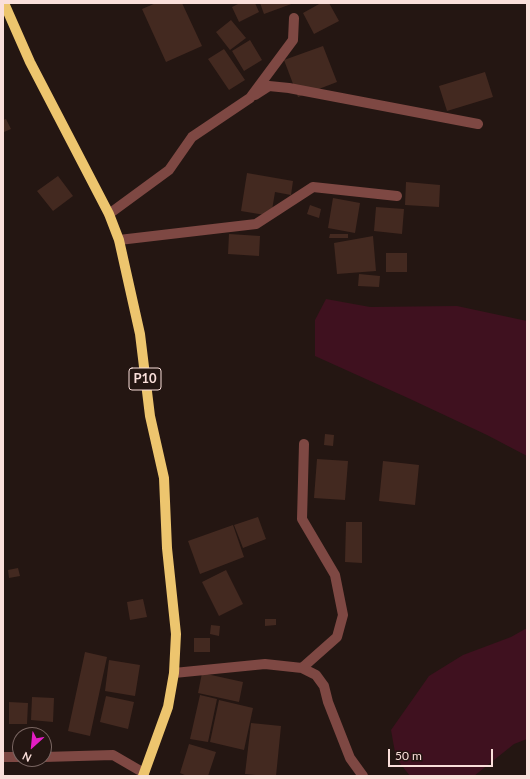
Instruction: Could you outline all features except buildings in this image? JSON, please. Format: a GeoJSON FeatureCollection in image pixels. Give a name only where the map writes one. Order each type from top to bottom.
{"type":"FeatureCollection","features":[{"type":"Feature","properties":{"kind":"main road","name":"P10"},"geometry":{"type":"LineString","coordinates":[[4,3],[30,62],[109,214],[119,240],[140,334],[150,416],[164,478],[167,548],[176,634],[174,673],[168,707],[144,775]]}},
{"type":"Feature","properties":{"kind":"street"},"geometry":{"type":"LineString","coordinates":[[250,98],[292,40],[294,18]]}},
{"type":"Feature","properties":{"kind":"street"},"geometry":{"type":"LineString","coordinates":[[109,214],[169,170],[192,137],[269,86],[289,88],[478,124]]}},
{"type":"Feature","properties":{"kind":"street"},"geometry":{"type":"LineString","coordinates":[[119,240],[256,224],[312,188],[397,196]]}},
{"type":"Feature","properties":{"kind":"street"},"geometry":{"type":"LineString","coordinates":[[302,668],[337,637],[343,615],[335,575],[302,519],[304,444]]}},
{"type":"Feature","properties":{"kind":"street"},"geometry":{"type":"LineString","coordinates":[[174,673],[265,664],[302,668],[316,675],[324,686],[328,702],[350,758],[363,776]]}},
{"type":"Feature","properties":{"kind":"street"},"geometry":{"type":"LineString","coordinates":[[52,757],[113,755],[144,775]]}},
{"type":"Feature","properties":{"kind":"shaded area"},"geometry":{"type":"Polygon","coordinates":[[[326,299],[370,307],[457,306],[527,321],[527,456],[487,435],[315,356],[315,320],[326,299]]]}},
{"type":"Feature","properties":{"kind":"shaded area"},"geometry":{"type":"Polygon","coordinates":[[[527,628],[527,739],[514,744],[474,776],[410,776],[396,758],[391,730],[429,676],[463,655],[511,637],[527,628]]]}}]}
